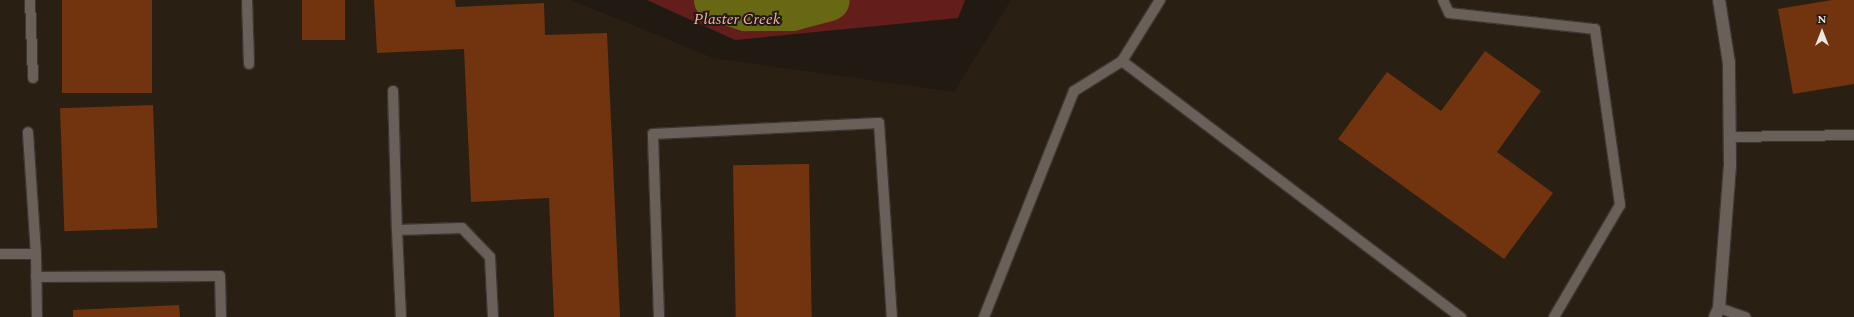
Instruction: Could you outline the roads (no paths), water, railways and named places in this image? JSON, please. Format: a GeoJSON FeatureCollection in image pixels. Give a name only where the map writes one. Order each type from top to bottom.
{"type":"FeatureCollection","features":[{"type":"Feature","properties":{"kind":"street"},"geometry":{"type":"LineString","coordinates":[[1717,312],[1730,166],[1728,63],[1719,0]]}},
{"type":"Feature","properties":{"kind":"lane"},"geometry":{"type":"LineString","coordinates":[[30,0],[33,78]]}},
{"type":"Feature","properties":{"kind":"lane"},"geometry":{"type":"LineString","coordinates":[[247,0],[249,64]]}},
{"type":"Feature","properties":{"kind":"lane"},"geometry":{"type":"LineString","coordinates":[[984,317],[1074,91],[1122,61],[1160,0]]}},
{"type":"Feature","properties":{"kind":"lane"},"geometry":{"type":"LineString","coordinates":[[1443,0],[1449,13],[1595,29],[1620,205],[1554,317]]}},
{"type":"Feature","properties":{"kind":"lane"},"geometry":{"type":"LineString","coordinates":[[1122,61],[1461,317]]}},
{"type":"Feature","properties":{"kind":"lane"},"geometry":{"type":"LineString","coordinates":[[393,91],[401,317]]}},
{"type":"Feature","properties":{"kind":"lane"},"geometry":{"type":"LineString","coordinates":[[659,317],[654,134],[879,123],[892,317]]}},
{"type":"Feature","properties":{"kind":"lane"},"geometry":{"type":"LineString","coordinates":[[28,132],[36,254],[37,317]]}},
{"type":"Feature","properties":{"kind":"lane"},"geometry":{"type":"LineString","coordinates":[[1730,137],[1854,135]]}},
{"type":"Feature","properties":{"kind":"lane"},"geometry":{"type":"LineString","coordinates":[[397,230],[462,228],[490,257],[493,317]]}},
{"type":"Feature","properties":{"kind":"lane"},"geometry":{"type":"LineString","coordinates":[[0,254],[36,254]]}},
{"type":"Feature","properties":{"kind":"lane"},"geometry":{"type":"LineString","coordinates":[[36,277],[220,276],[221,317]]}},
{"type":"Feature","properties":{"kind":"lane"},"geometry":{"type":"LineString","coordinates":[[1717,312],[1745,317]]}},
{"type":"Feature","properties":{"kind":"waterway","name":"Plaster Creek"},"geometry":{"type":"LineString","coordinates":[[715,0],[746,10],[792,10],[829,0]]}}]}
